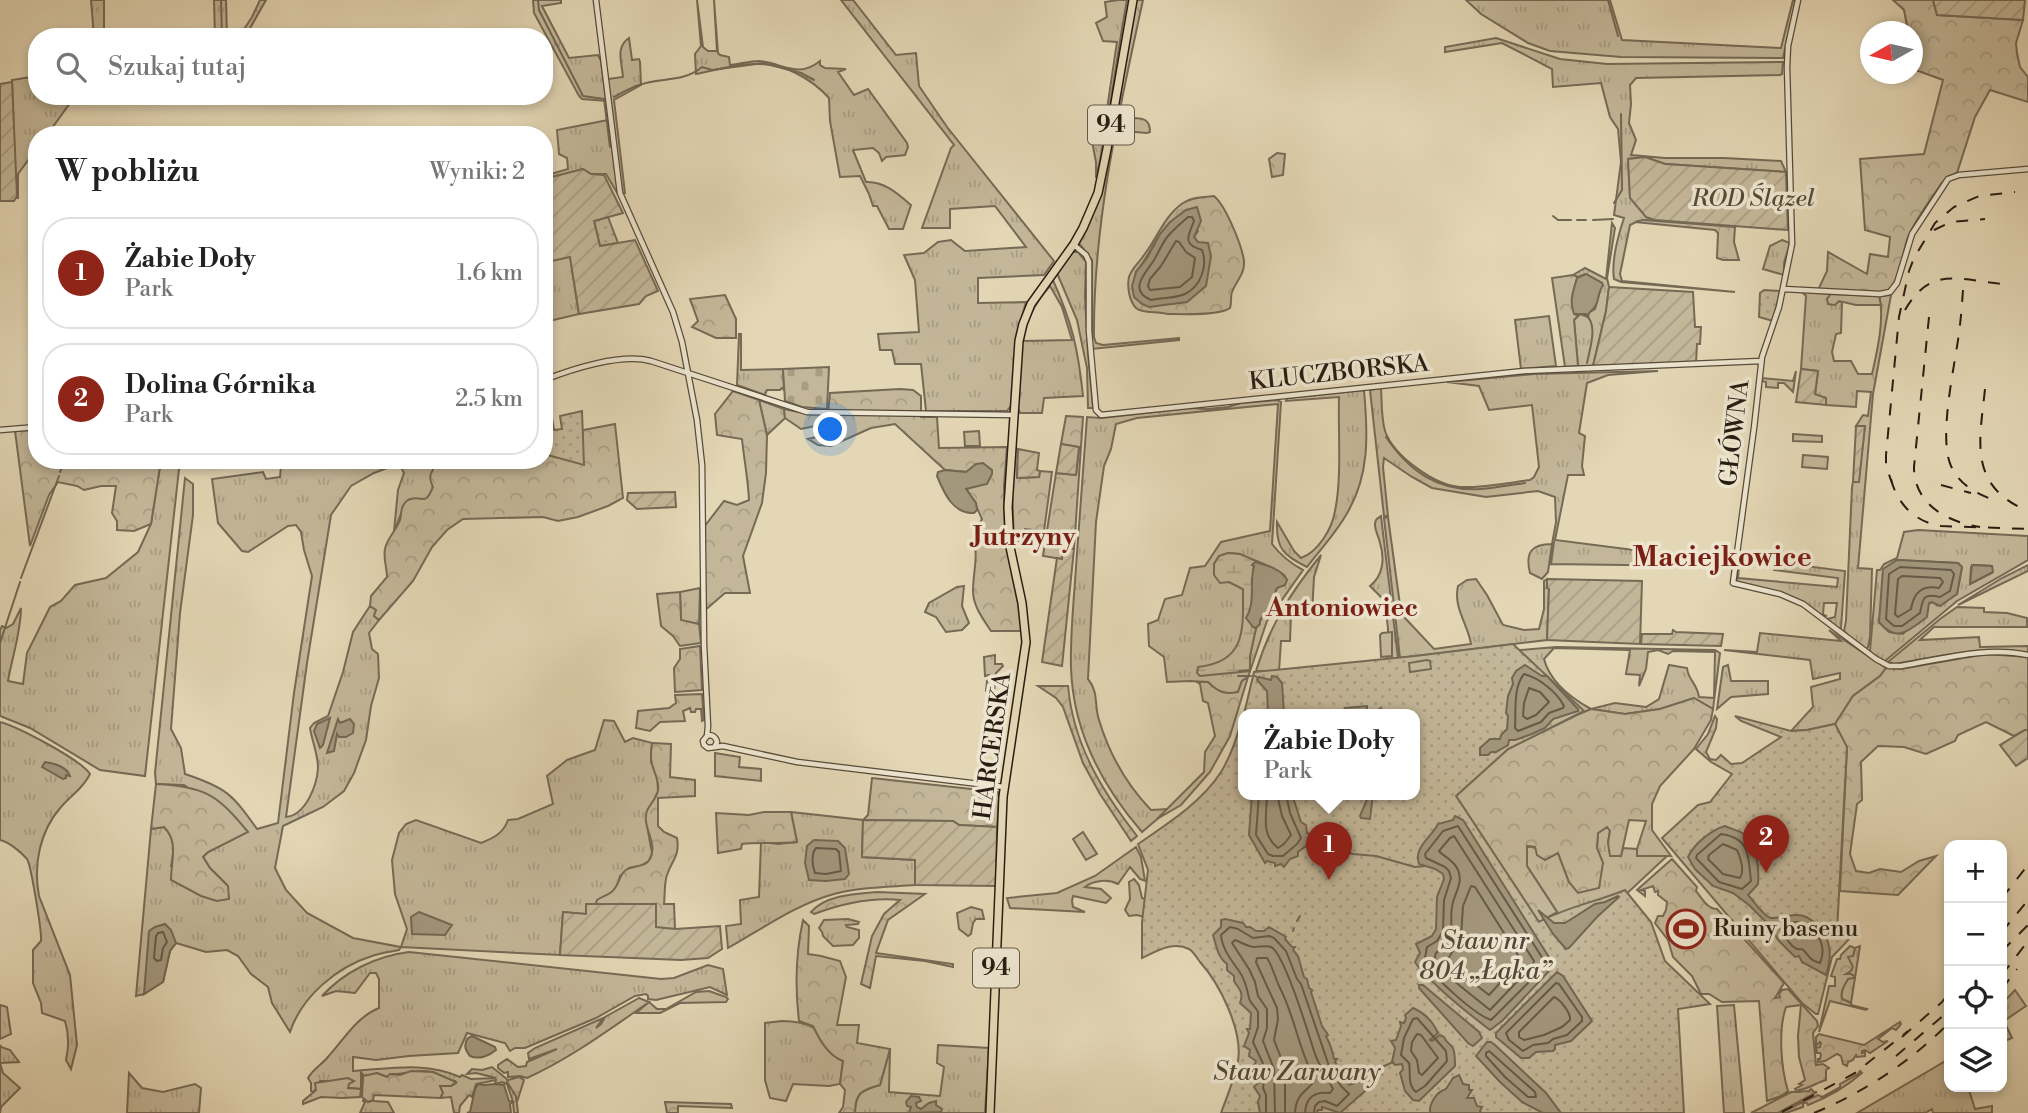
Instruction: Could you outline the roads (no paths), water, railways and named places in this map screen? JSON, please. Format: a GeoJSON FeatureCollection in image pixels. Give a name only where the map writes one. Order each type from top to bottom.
{"type":"FeatureCollection","features":[{"type":"Feature","properties":{"kind":"main road","name":"94"},"geometry":{"type":"LineString","coordinates":[[1013,415],[1019,341],[1023,324],[1031,304],[1074,244],[1093,207],[1102,177],[1133,0]]}},
{"type":"Feature","properties":{"kind":"main road","name":"HARCERSKA"},"geometry":{"type":"LineString","coordinates":[[990,1113],[1001,832],[1026,642],[1022,603],[1010,547],[1008,517],[1013,415]]}},
{"type":"Feature","properties":{"kind":"street"},"geometry":{"type":"LineString","coordinates":[[596,0],[622,200],[673,312],[688,373],[702,456],[704,645],[710,735],[715,744],[723,747],[805,763],[1005,787]]}},
{"type":"Feature","properties":{"kind":"street","name":"GŁÓWNA"},"geometry":{"type":"LineString","coordinates":[[1798,0],[1787,59],[1792,236],[1776,319],[1761,361],[1733,583],[1788,597],[1803,604],[1889,666],[1989,652],[2028,655]]}},
{"type":"Feature","properties":{"kind":"street"},"geometry":{"type":"LineString","coordinates":[[1783,287],[1880,294],[1890,292],[1897,283],[1912,234],[1948,179],[1959,175],[2028,169]]}},
{"type":"Feature","properties":{"kind":"street","name":"KLUCZBORSKA"},"geometry":{"type":"LineString","coordinates":[[1074,244],[1086,255],[1089,262],[1090,347],[1096,410],[1101,415],[1524,371],[1761,361]]}},
{"type":"Feature","properties":{"kind":"street"},"geometry":{"type":"LineString","coordinates":[[553,376],[572,368],[644,359],[807,412],[1013,415]]}},
{"type":"Feature","properties":{"kind":"street"},"geometry":{"type":"LineString","coordinates":[[0,430],[28,428]]}},
{"type":"Feature","properties":{"kind":"street"},"geometry":{"type":"LineString","coordinates":[[710,735],[704,739],[704,745],[708,748],[715,744]]}},
{"type":"Feature","properties":{"kind":"water"},"geometry":{"type":"Polygon","coordinates":[[[1197,207],[1201,221],[1194,237],[1198,242],[1208,243],[1211,256],[1206,286],[1187,302],[1149,307],[1142,304],[1134,297],[1132,286],[1136,272],[1170,222],[1186,210],[1197,207]]]}},
{"type":"Feature","properties":{"kind":"water"},"geometry":{"type":"Polygon","coordinates":[[[1586,274],[1603,285],[1596,306],[1588,317],[1586,314],[1574,314],[1572,304],[1577,278],[1586,274]]]}},
{"type":"Feature","properties":{"kind":"water"},"geometry":{"type":"Polygon","coordinates":[[[983,463],[992,470],[987,484],[966,489],[976,503],[977,510],[974,513],[960,510],[946,495],[937,476],[938,472],[966,472],[976,464],[983,463]]]}},
{"type":"Feature","properties":{"kind":"water"},"geometry":{"type":"Polygon","coordinates":[[[1897,560],[1958,563],[1962,567],[1957,594],[1940,606],[1929,603],[1927,617],[1909,630],[1897,634],[1885,629],[1879,622],[1883,569],[1897,560]]]}},
{"type":"Feature","properties":{"kind":"water"},"geometry":{"type":"Polygon","coordinates":[[[1255,562],[1278,570],[1287,580],[1285,585],[1277,588],[1268,613],[1265,613],[1256,628],[1246,618],[1252,600],[1252,565],[1255,562]]]}},
{"type":"Feature","properties":{"kind":"water"},"geometry":{"type":"Polygon","coordinates":[[[1972,565],[1992,566],[1993,572],[1970,584],[1972,565]]]}},
{"type":"Feature","properties":{"kind":"water"},"geometry":{"type":"Polygon","coordinates":[[[1525,665],[1542,676],[1547,676],[1578,711],[1553,719],[1545,728],[1532,734],[1509,740],[1508,745],[1496,752],[1480,755],[1480,748],[1490,739],[1500,739],[1507,729],[1506,713],[1512,678],[1516,671],[1525,665]]]}},
{"type":"Feature","properties":{"kind":"water"},"geometry":{"type":"Polygon","coordinates":[[[1272,676],[1277,677],[1282,683],[1284,709],[1268,709],[1267,691],[1257,680],[1259,677],[1271,680],[1272,676]]]}},
{"type":"Feature","properties":{"kind":"water"},"geometry":{"type":"Polygon","coordinates":[[[1367,706],[1367,709],[1345,708],[1367,706]]]}},
{"type":"Feature","properties":{"kind":"water"},"geometry":{"type":"Polygon","coordinates":[[[330,718],[320,748],[314,731],[317,724],[330,718]]]}},
{"type":"Feature","properties":{"kind":"water"},"geometry":{"type":"Polygon","coordinates":[[[338,719],[340,723],[350,719],[354,724],[353,733],[346,737],[339,737],[337,734],[334,751],[327,753],[338,719]]]}},
{"type":"Feature","properties":{"kind":"water"},"geometry":{"type":"Polygon","coordinates":[[[45,762],[56,764],[70,776],[66,775],[63,779],[42,767],[45,762]]]}},
{"type":"Feature","properties":{"kind":"water"},"geometry":{"type":"Polygon","coordinates":[[[1252,800],[1294,800],[1301,822],[1306,825],[1307,833],[1312,835],[1306,846],[1298,852],[1298,856],[1290,859],[1284,867],[1267,861],[1265,863],[1249,835],[1252,800]]]}},
{"type":"Feature","properties":{"kind":"water"},"geometry":{"type":"Polygon","coordinates":[[[1367,800],[1372,800],[1370,819],[1360,816],[1367,800]]]}},
{"type":"Feature","properties":{"kind":"water","name":"Staw nr 804 „Łąka”"},"geometry":{"type":"Polygon","coordinates":[[[1455,816],[1463,820],[1552,962],[1551,969],[1502,1021],[1490,1030],[1444,993],[1415,962],[1420,953],[1416,944],[1432,936],[1436,929],[1437,897],[1444,879],[1443,874],[1435,869],[1419,864],[1419,852],[1438,824],[1453,820],[1455,816]]]}},
{"type":"Feature","properties":{"kind":"water"},"geometry":{"type":"Polygon","coordinates":[[[1725,826],[1746,835],[1753,845],[1758,865],[1758,884],[1748,895],[1762,912],[1771,918],[1803,916],[1826,936],[1829,961],[1826,975],[1802,962],[1799,956],[1795,957],[1749,905],[1733,893],[1713,886],[1695,869],[1688,857],[1691,852],[1709,834],[1725,826]]]}},
{"type":"Feature","properties":{"kind":"water"},"geometry":{"type":"Polygon","coordinates":[[[814,840],[838,841],[845,848],[849,874],[845,879],[809,880],[805,863],[807,846],[814,840]]]}},
{"type":"Feature","properties":{"kind":"water"},"geometry":{"type":"Polygon","coordinates":[[[1618,896],[1566,949],[1538,910],[1554,923],[1565,923],[1595,904],[1618,896]]]}},
{"type":"Feature","properties":{"kind":"water"},"geometry":{"type":"Polygon","coordinates":[[[419,912],[452,925],[445,935],[412,934],[411,917],[419,912]]]}},
{"type":"Feature","properties":{"kind":"water","name":"Staw Zarwany"},"geometry":{"type":"Polygon","coordinates":[[[1221,920],[1243,923],[1256,931],[1264,931],[1269,927],[1286,937],[1292,947],[1295,947],[1293,950],[1312,990],[1334,1059],[1337,1059],[1335,1062],[1350,1084],[1348,1085],[1363,1081],[1368,1073],[1371,1074],[1372,1079],[1369,1080],[1372,1085],[1340,1113],[1322,1107],[1317,1113],[1260,1113],[1260,1096],[1254,1087],[1259,1082],[1259,1071],[1254,1066],[1256,1061],[1249,1056],[1250,1050],[1244,1046],[1249,1033],[1247,1029],[1250,1029],[1251,1013],[1240,1003],[1240,991],[1234,976],[1227,970],[1227,964],[1219,955],[1213,935],[1221,927],[1221,920]]]}},
{"type":"Feature","properties":{"kind":"water"},"geometry":{"type":"Polygon","coordinates":[[[165,924],[171,930],[176,943],[170,951],[163,982],[144,994],[149,931],[165,924]]]}},
{"type":"Feature","properties":{"kind":"water"},"geometry":{"type":"Polygon","coordinates":[[[1557,972],[1563,976],[1592,1021],[1571,1041],[1555,1045],[1553,1051],[1536,1052],[1529,1058],[1521,1058],[1496,1037],[1496,1033],[1557,972]]]}},
{"type":"Feature","properties":{"kind":"water"},"geometry":{"type":"Polygon","coordinates":[[[1419,985],[1423,985],[1479,1032],[1482,1038],[1473,1046],[1468,1043],[1419,985]]]}},
{"type":"Feature","properties":{"kind":"water"},"geometry":{"type":"Polygon","coordinates":[[[1413,1008],[1425,1015],[1436,1029],[1438,1033],[1430,1040],[1440,1035],[1444,1037],[1453,1048],[1455,1057],[1455,1066],[1419,1101],[1413,1100],[1405,1091],[1400,1073],[1402,1064],[1395,1065],[1392,1062],[1395,1048],[1391,1041],[1396,1040],[1400,1022],[1404,1023],[1405,1015],[1413,1008]]]}},
{"type":"Feature","properties":{"kind":"water"},"geometry":{"type":"Polygon","coordinates":[[[472,1036],[496,1050],[484,1057],[470,1056],[466,1044],[467,1039],[472,1036]]]}},
{"type":"Feature","properties":{"kind":"water"},"geometry":{"type":"Polygon","coordinates":[[[1487,1042],[1495,1045],[1546,1093],[1561,1113],[1543,1113],[1522,1102],[1500,1082],[1476,1056],[1487,1042]]]}},
{"type":"Feature","properties":{"kind":"water"},"geometry":{"type":"Polygon","coordinates":[[[1459,1075],[1463,1084],[1469,1085],[1469,1090],[1472,1090],[1467,1098],[1474,1098],[1477,1106],[1482,1107],[1481,1113],[1430,1113],[1436,1096],[1459,1075]]]}},
{"type":"Feature","properties":{"kind":"water"},"geometry":{"type":"Polygon","coordinates":[[[478,1084],[504,1085],[509,1101],[513,1102],[510,1104],[511,1113],[467,1113],[470,1112],[478,1084]]]}},
{"type":"Feature","properties":{"kind":"water"},"geometry":{"type":"Polygon","coordinates":[[[911,1096],[919,1097],[921,1101],[916,1103],[921,1109],[936,1101],[936,1105],[942,1109],[941,1112],[909,1113],[911,1107],[907,1106],[906,1102],[911,1096]]]}},
{"type":"Feature","properties":{"kind":"waterway"},"geometry":{"type":"LineString","coordinates":[[221,0],[222,28]]}},
{"type":"Feature","properties":{"kind":"waterway"},"geometry":{"type":"LineString","coordinates":[[538,0],[539,10],[548,28]]}},
{"type":"Feature","properties":{"kind":"waterway"},"geometry":{"type":"LineString","coordinates":[[1608,0],[1618,36]]}},
{"type":"Feature","properties":{"kind":"waterway"},"geometry":{"type":"LineString","coordinates":[[553,37],[583,96],[604,99],[610,147]]}},
{"type":"Feature","properties":{"kind":"waterway"},"geometry":{"type":"LineString","coordinates":[[614,97],[639,85],[679,78],[702,67],[712,70],[763,63],[801,73],[814,80]]}},
{"type":"Feature","properties":{"kind":"waterway"},"geometry":{"type":"LineString","coordinates":[[1614,203],[1622,190],[1621,114]]}},
{"type":"Feature","properties":{"kind":"waterway"},"geometry":{"type":"LineString","coordinates":[[1553,216],[1558,220],[1571,220]]}},
{"type":"Feature","properties":{"kind":"waterway"},"geometry":{"type":"LineString","coordinates":[[1593,220],[1613,219]]}},
{"type":"Feature","properties":{"kind":"waterway"},"geometry":{"type":"LineString","coordinates":[[1577,220],[1586,220]]}},
{"type":"Feature","properties":{"kind":"waterway"},"geometry":{"type":"LineString","coordinates":[[1587,363],[1592,332],[1588,317]]}},
{"type":"Feature","properties":{"kind":"waterway"},"geometry":{"type":"LineString","coordinates":[[1386,437],[1415,469],[1438,483],[1466,489],[1487,489],[1525,483]]}},
{"type":"Feature","properties":{"kind":"waterway"},"geometry":{"type":"LineString","coordinates":[[21,578],[59,476]]}},
{"type":"Feature","properties":{"kind":"waterway"},"geometry":{"type":"LineString","coordinates":[[0,643],[20,582]]}},
{"type":"Feature","properties":{"kind":"waterway"},"geometry":{"type":"LineString","coordinates":[[1239,671],[1250,670]]}},
{"type":"Feature","properties":{"kind":"waterway"},"geometry":{"type":"LineString","coordinates":[[1238,676],[1251,676]]}},
{"type":"Feature","properties":{"kind":"waterway"},"geometry":{"type":"LineString","coordinates":[[1308,841],[1353,854],[1376,856],[1415,867],[1426,866]]}},
{"type":"Feature","properties":{"kind":"waterway"},"geometry":{"type":"LineString","coordinates":[[1297,921],[1300,916]]}},
{"type":"Feature","properties":{"kind":"waterway"},"geometry":{"type":"LineString","coordinates":[[1380,1068],[1393,1062]]}},
{"type":"Feature","properties":{"kind":"waterway"},"geometry":{"type":"LineString","coordinates":[[1371,1074],[1378,1069]]}},
{"type":"Feature","properties":{"kind":"railway"},"geometry":{"type":"LineString","coordinates":[[1893,486],[1886,466],[1886,455],[1899,317],[1914,258],[1935,223],[1954,207],[1979,196],[2015,192]]}},
{"type":"Feature","properties":{"kind":"railway"},"geometry":{"type":"LineString","coordinates":[[1934,230],[1951,222],[1985,219]]}},
{"type":"Feature","properties":{"kind":"railway"},"geometry":{"type":"LineString","coordinates":[[1905,310],[1925,286],[1936,281],[1960,279],[2003,284]]}},
{"type":"Feature","properties":{"kind":"railway"},"geometry":{"type":"LineString","coordinates":[[1963,290],[1947,420],[1947,453],[1954,472],[1963,483],[1991,499]]}},
{"type":"Feature","properties":{"kind":"railway"},"geometry":{"type":"LineString","coordinates":[[1929,317],[1914,467],[1916,480],[1920,492],[1935,509],[1956,521],[1980,527]]}},
{"type":"Feature","properties":{"kind":"railway"},"geometry":{"type":"LineString","coordinates":[[1985,389],[1980,442],[1985,473],[2005,498],[2023,509]]}},
{"type":"Feature","properties":{"kind":"railway"},"geometry":{"type":"LineString","coordinates":[[1891,479],[1908,510],[1932,524],[2028,529]]}},
{"type":"Feature","properties":{"kind":"railway"},"geometry":{"type":"LineString","coordinates":[[1941,485],[1971,493]]}},
{"type":"Feature","properties":{"kind":"railway"},"geometry":{"type":"LineString","coordinates":[[2007,892],[2028,865]]}},
{"type":"Feature","properties":{"kind":"railway"},"geometry":{"type":"LineString","coordinates":[[2007,926],[2028,900]]}},
{"type":"Feature","properties":{"kind":"railway"},"geometry":{"type":"LineString","coordinates":[[2007,946],[2028,925]]}},
{"type":"Feature","properties":{"kind":"railway"},"geometry":{"type":"LineString","coordinates":[[2007,968],[2028,941]]}},
{"type":"Feature","properties":{"kind":"railway"},"geometry":{"type":"LineString","coordinates":[[2007,982],[2017,969]]}},
{"type":"Feature","properties":{"kind":"railway"},"geometry":{"type":"LineString","coordinates":[[1902,1037],[1944,999]]}},
{"type":"Feature","properties":{"kind":"railway"},"geometry":{"type":"LineString","coordinates":[[1896,1056],[1944,1015]]}},
{"type":"Feature","properties":{"kind":"railway"},"geometry":{"type":"LineString","coordinates":[[1814,1113],[1886,1074],[1944,1028]]}},
{"type":"Feature","properties":{"kind":"railway"},"geometry":{"type":"LineString","coordinates":[[1782,1112],[1855,1073],[1908,1031]]}},
{"type":"Feature","properties":{"kind":"place","name":"Dolina Górnika"},"geometry":{"type":"Point","coordinates":[1766,873]}},
{"type":"Feature","properties":{"kind":"place","name":"Żabie Doły"},"geometry":{"type":"Point","coordinates":[1329,880]}},
{"type":"Feature","properties":{"kind":"place","name":"Ruiny basenu"},"geometry":{"type":"Point","coordinates":[1686,929]}},
{"type":"Feature","properties":{"kind":"district","name":"Jutrzyny"},"geometry":{"type":"Point","coordinates":[1024,537]}},
{"type":"Feature","properties":{"kind":"district","name":"Maciejkowice"},"geometry":{"type":"Point","coordinates":[1722,557]}},
{"type":"Feature","properties":{"kind":"district","name":"Antoniowiec"},"geometry":{"type":"Point","coordinates":[1342,608]}},
{"type":"Feature","properties":{"kind":"park label","name":"ROD Ślązel"},"geometry":{"type":"Point","coordinates":[1753,199]}}]}
